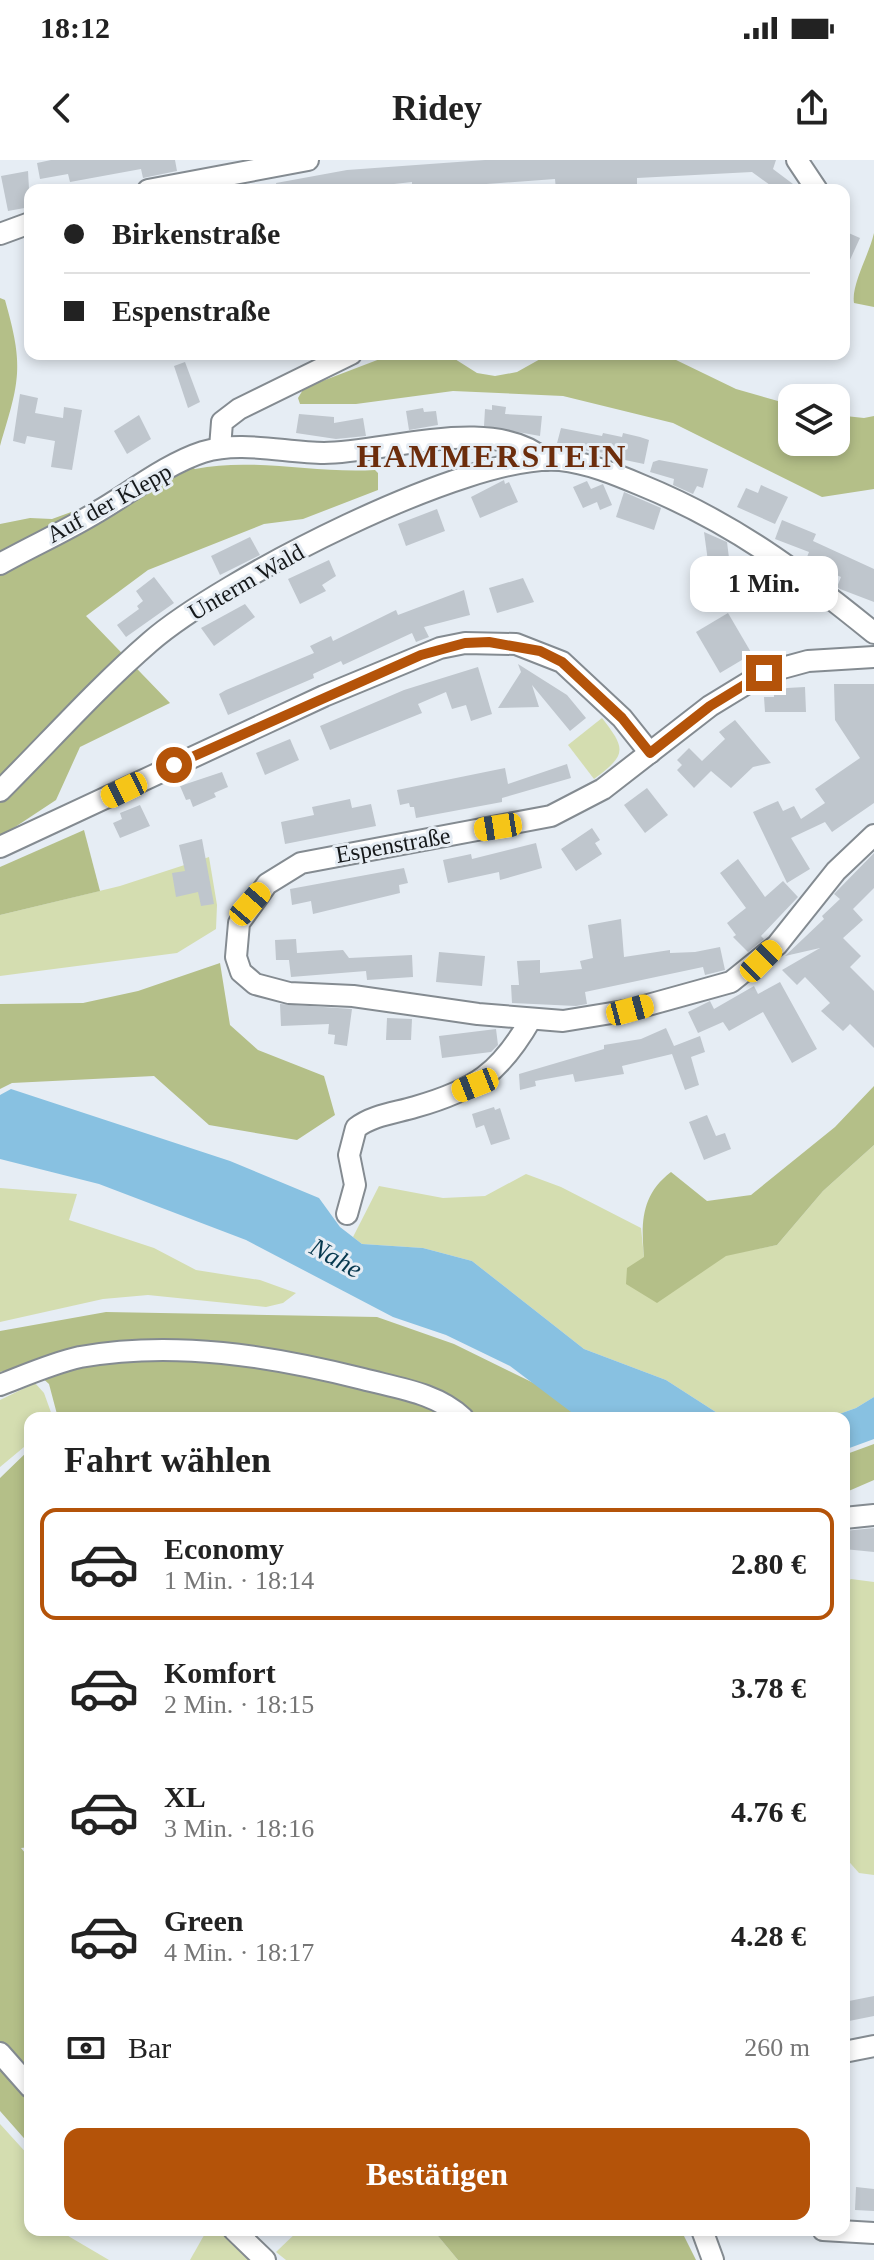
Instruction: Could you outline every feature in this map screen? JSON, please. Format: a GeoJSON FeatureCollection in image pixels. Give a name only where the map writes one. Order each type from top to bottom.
{"type":"FeatureCollection","features":[{"type":"Feature","properties":{"kind":"street"},"geometry":{"type":"LineString","coordinates":[[180,184],[308,160]]}},
{"type":"Feature","properties":{"kind":"street"},"geometry":{"type":"LineString","coordinates":[[797,160],[813,184]]}},
{"type":"Feature","properties":{"kind":"street"},"geometry":{"type":"LineString","coordinates":[[0,234],[24,225]]}},
{"type":"Feature","properties":{"kind":"street"},"geometry":{"type":"LineString","coordinates":[[339,360],[239,409],[222,422],[220,448],[329,453],[437,438],[462,438],[526,448],[545,460],[597,468],[718,519],[785,564],[874,633]]}},
{"type":"Feature","properties":{"kind":"street","name":"Auf der Klepp"},"geometry":{"type":"LineString","coordinates":[[0,564],[88,518],[192,456],[220,448]]}},
{"type":"Feature","properties":{"kind":"street","name":"Unterm Wald"},"geometry":{"type":"LineString","coordinates":[[0,791],[151,641],[191,611],[273,562],[434,488],[545,460]]}},
{"type":"Feature","properties":{"kind":"street"},"geometry":{"type":"LineString","coordinates":[[0,847],[324,696],[440,648],[465,643],[516,644],[562,662],[622,718],[650,753]]}},
{"type":"Feature","properties":{"kind":"street","name":"Espenstraße"},"geometry":{"type":"LineString","coordinates":[[531,1019],[353,996],[268,990],[241,972],[236,957],[239,923],[267,884],[301,863],[551,816],[603,789],[710,706],[764,673],[808,661],[874,657]]}},
{"type":"Feature","properties":{"kind":"street"},"geometry":{"type":"LineString","coordinates":[[347,1214],[355,1185],[349,1155],[356,1128],[383,1115],[451,1095],[488,1077],[513,1050],[531,1019],[563,1021],[596,1018],[731,982],[777,945],[836,871],[874,835]]}},
{"type":"Feature","properties":{"kind":"street"},"geometry":{"type":"LineString","coordinates":[[0,1385],[77,1358],[116,1352],[240,1354],[296,1362],[426,1396],[453,1412]]}},
{"type":"Feature","properties":{"kind":"street"},"geometry":{"type":"LineString","coordinates":[[850,1517],[874,1515]]}},
{"type":"Feature","properties":{"kind":"street"},"geometry":{"type":"LineString","coordinates":[[850,2051],[874,2046]]}},
{"type":"Feature","properties":{"kind":"street"},"geometry":{"type":"LineString","coordinates":[[0,2053],[24,2080]]}},
{"type":"Feature","properties":{"kind":"street"},"geometry":{"type":"LineString","coordinates":[[850,2232],[874,2233]]}},
{"type":"Feature","properties":{"kind":"street"},"geometry":{"type":"LineString","coordinates":[[240,2236],[265,2260]]}},
{"type":"Feature","properties":{"kind":"street"},"geometry":{"type":"LineString","coordinates":[[704,2236],[713,2260]]}},
{"type":"Feature","properties":{"kind":"green space"},"geometry":{"type":"Polygon","coordinates":[[[874,233],[874,307],[854,303],[854,296],[874,233]]]}},
{"type":"Feature","properties":{"kind":"green space"},"geometry":{"type":"Polygon","coordinates":[[[0,298],[5,300],[11,323],[17,373],[0,446],[0,298]]]}},
{"type":"Feature","properties":{"kind":"green space"},"geometry":{"type":"Polygon","coordinates":[[[377,360],[456,360],[477,373],[495,376],[517,372],[538,360],[676,360],[736,389],[778,401],[778,456],[850,456],[850,416],[874,416],[874,489],[822,497],[673,423],[563,396],[453,391],[356,404],[300,404],[298,398],[304,388],[377,360]]]}},
{"type":"Feature","properties":{"kind":"green space"},"geometry":{"type":"Polygon","coordinates":[[[176,456],[195,469],[262,465],[375,470],[378,473],[378,490],[303,519],[264,524],[148,570],[86,616],[170,703],[80,747],[56,800],[0,837],[0,524],[30,518],[52,519],[85,507],[176,456]]]}},
{"type":"Feature","properties":{"kind":"green space"},"geometry":{"type":"Polygon","coordinates":[[[602,718],[616,738],[619,752],[612,764],[594,779],[568,745],[602,718]]]}},
{"type":"Feature","properties":{"kind":"green space"},"geometry":{"type":"Polygon","coordinates":[[[84,830],[100,891],[0,915],[0,867],[84,830]]]}},
{"type":"Feature","properties":{"kind":"green space"},"geometry":{"type":"Polygon","coordinates":[[[209,857],[217,905],[216,929],[177,953],[0,976],[0,915],[120,886],[209,857]]]}},
{"type":"Feature","properties":{"kind":"green space"},"geometry":{"type":"Polygon","coordinates":[[[220,963],[230,1025],[258,1050],[324,1076],[335,1115],[297,1140],[209,1125],[154,1076],[12,1083],[0,1089],[0,1004],[83,1003],[138,991],[220,963]]]}},
{"type":"Feature","properties":{"kind":"green space"},"geometry":{"type":"Polygon","coordinates":[[[874,1086],[874,1145],[823,1191],[777,1245],[726,1256],[657,1303],[626,1284],[627,1268],[644,1257],[643,1221],[648,1200],[671,1172],[707,1201],[751,1195],[835,1127],[874,1086]]]}},
{"type":"Feature","properties":{"kind":"green space"},"geometry":{"type":"Polygon","coordinates":[[[874,1145],[874,1397],[845,1412],[716,1412],[666,1380],[584,1349],[472,1261],[423,1248],[362,1244],[353,1237],[379,1186],[443,1198],[485,1196],[526,1174],[561,1187],[641,1228],[644,1257],[657,1302],[726,1255],[777,1245],[823,1191],[874,1145]]]}},
{"type":"Feature","properties":{"kind":"green space"},"geometry":{"type":"Polygon","coordinates":[[[0,1188],[77,1194],[69,1220],[154,1248],[196,1270],[260,1280],[296,1293],[283,1303],[266,1307],[148,1295],[103,1299],[0,1322],[0,1188]]]}},
{"type":"Feature","properties":{"kind":"green space"},"geometry":{"type":"Polygon","coordinates":[[[106,1312],[377,1317],[454,1344],[593,1412],[56,1412],[49,1384],[28,1365],[0,1372],[0,1331],[106,1312]]]}},
{"type":"Feature","properties":{"kind":"green space"},"geometry":{"type":"Polygon","coordinates":[[[35,1383],[44,1393],[51,1412],[24,1412],[24,1447],[0,1467],[0,1400],[35,1383]]]}},
{"type":"Feature","properties":{"kind":"green space"},"geometry":{"type":"Polygon","coordinates":[[[874,1444],[874,1480],[850,1490],[850,1453],[874,1444]]]}},
{"type":"Feature","properties":{"kind":"green space"},"geometry":{"type":"Polygon","coordinates":[[[24,1455],[24,1848],[21,1848],[24,1852],[24,2138],[0,2111],[0,1478],[24,1455]]]}},
{"type":"Feature","properties":{"kind":"green space"},"geometry":{"type":"Polygon","coordinates":[[[850,1580],[874,1582],[874,1875],[859,1873],[850,1863],[850,1580]]]}},
{"type":"Feature","properties":{"kind":"green space"},"geometry":{"type":"Polygon","coordinates":[[[0,2124],[24,2150],[24,2236],[68,2236],[109,2260],[0,2260],[0,2124]]]}},
{"type":"Feature","properties":{"kind":"green space"},"geometry":{"type":"Polygon","coordinates":[[[204,2236],[232,2236],[267,2260],[190,2260],[204,2236]]]}},
{"type":"Feature","properties":{"kind":"green space"},"geometry":{"type":"Polygon","coordinates":[[[293,2236],[438,2236],[458,2260],[286,2260],[276,2252],[293,2236]]]}},
{"type":"Feature","properties":{"kind":"green space"},"geometry":{"type":"Polygon","coordinates":[[[438,2236],[684,2236],[696,2260],[458,2260],[438,2236]]]}},
{"type":"Feature","properties":{"kind":"water","name":"Nahe"},"geometry":{"type":"Polygon","coordinates":[[[11,1089],[230,1161],[319,1198],[340,1227],[362,1244],[423,1248],[472,1261],[584,1349],[666,1380],[716,1412],[571,1412],[510,1366],[446,1335],[393,1317],[246,1240],[99,1184],[0,1159],[0,1095],[11,1089]]]}},
{"type":"Feature","properties":{"kind":"water"},"geometry":{"type":"Polygon","coordinates":[[[874,1397],[874,1439],[850,1448],[850,1412],[845,1412],[874,1397]]]}},
{"type":"Feature","properties":{"kind":"building"},"geometry":{"type":"Polygon","coordinates":[[[51,160],[175,160],[177,171],[143,178],[141,169],[70,182],[68,174],[40,179],[37,163],[51,160]]]}},
{"type":"Feature","properties":{"kind":"building"},"geometry":{"type":"Polygon","coordinates":[[[485,160],[776,160],[773,169],[793,184],[769,184],[752,172],[637,178],[637,184],[555,184],[555,179],[487,184],[276,184],[347,170],[485,160]]]}},
{"type":"Feature","properties":{"kind":"building"},"geometry":{"type":"Polygon","coordinates":[[[28,171],[29,184],[24,184],[24,208],[8,211],[1,176],[28,171]]]}},
{"type":"Feature","properties":{"kind":"building"},"geometry":{"type":"Polygon","coordinates":[[[850,234],[860,238],[850,260],[850,234]]]}},
{"type":"Feature","properties":{"kind":"building"},"geometry":{"type":"Polygon","coordinates":[[[185,362],[200,402],[188,408],[174,366],[185,362]]]}},
{"type":"Feature","properties":{"kind":"building"},"geometry":{"type":"Polygon","coordinates":[[[20,394],[38,398],[35,413],[63,418],[64,407],[82,410],[72,470],[51,467],[55,441],[27,436],[25,444],[13,441],[20,394]]]}},
{"type":"Feature","properties":{"kind":"building"},"geometry":{"type":"Polygon","coordinates":[[[492,405],[506,407],[505,414],[542,416],[540,436],[484,426],[485,409],[492,410],[492,405]]]}},
{"type":"Feature","properties":{"kind":"building"},"geometry":{"type":"Polygon","coordinates":[[[423,408],[424,412],[436,411],[438,425],[409,430],[406,411],[423,408]]]}},
{"type":"Feature","properties":{"kind":"building"},"geometry":{"type":"Polygon","coordinates":[[[299,414],[334,417],[334,423],[363,418],[366,436],[336,439],[296,433],[299,414]]]}},
{"type":"Feature","properties":{"kind":"building"},"geometry":{"type":"Polygon","coordinates":[[[139,415],[151,439],[127,454],[114,431],[139,415]]]}},
{"type":"Feature","properties":{"kind":"building"},"geometry":{"type":"Polygon","coordinates":[[[561,428],[602,436],[603,433],[622,437],[623,433],[649,440],[644,464],[601,455],[606,453],[556,447],[561,428]]]}},
{"type":"Feature","properties":{"kind":"building"},"geometry":{"type":"Polygon","coordinates":[[[659,460],[708,469],[703,488],[697,486],[693,494],[673,485],[674,479],[650,472],[653,462],[659,460]]]}},
{"type":"Feature","properties":{"kind":"building"},"geometry":{"type":"Polygon","coordinates":[[[504,480],[505,484],[509,482],[518,502],[480,518],[471,497],[504,480]]]}},
{"type":"Feature","properties":{"kind":"building"},"geometry":{"type":"Polygon","coordinates":[[[587,481],[591,489],[603,484],[612,505],[600,510],[597,502],[583,508],[573,487],[587,481]]]}},
{"type":"Feature","properties":{"kind":"building"},"geometry":{"type":"Polygon","coordinates":[[[761,485],[788,497],[775,524],[737,507],[746,488],[758,493],[761,485]]]}},
{"type":"Feature","properties":{"kind":"building"},"geometry":{"type":"Polygon","coordinates":[[[624,492],[661,508],[654,530],[616,517],[624,492]]]}},
{"type":"Feature","properties":{"kind":"building"},"geometry":{"type":"Polygon","coordinates":[[[437,509],[445,531],[406,546],[398,524],[437,509]]]}},
{"type":"Feature","properties":{"kind":"building"},"geometry":{"type":"Polygon","coordinates":[[[782,520],[816,534],[813,541],[874,569],[874,602],[837,587],[841,577],[818,567],[820,564],[807,557],[809,552],[775,539],[782,520]]]}},
{"type":"Feature","properties":{"kind":"building"},"geometry":{"type":"Polygon","coordinates":[[[704,532],[727,542],[731,574],[710,576],[704,532]]]}},
{"type":"Feature","properties":{"kind":"building"},"geometry":{"type":"Polygon","coordinates":[[[250,537],[260,555],[220,575],[211,556],[250,537]]]}},
{"type":"Feature","properties":{"kind":"building"},"geometry":{"type":"Polygon","coordinates":[[[329,560],[336,576],[322,585],[326,591],[300,604],[288,579],[329,560]]]}},
{"type":"Feature","properties":{"kind":"building"},"geometry":{"type":"Polygon","coordinates":[[[154,577],[174,603],[126,637],[117,625],[139,609],[137,606],[143,601],[136,591],[154,577]]]}},
{"type":"Feature","properties":{"kind":"building"},"geometry":{"type":"Polygon","coordinates":[[[768,577],[775,582],[778,578],[799,594],[786,612],[758,592],[768,577]]]}},
{"type":"Feature","properties":{"kind":"building"},"geometry":{"type":"Polygon","coordinates":[[[523,578],[534,602],[497,613],[489,588],[523,578]]]}},
{"type":"Feature","properties":{"kind":"building"},"geometry":{"type":"Polygon","coordinates":[[[464,590],[470,615],[424,627],[429,637],[416,642],[412,633],[343,665],[341,661],[313,674],[314,678],[228,715],[219,694],[226,690],[314,653],[310,646],[331,636],[333,641],[396,610],[398,615],[464,590]]]}},
{"type":"Feature","properties":{"kind":"building"},"geometry":{"type":"Polygon","coordinates":[[[245,604],[255,617],[214,646],[201,628],[245,604]]]}},
{"type":"Feature","properties":{"kind":"building"},"geometry":{"type":"Polygon","coordinates":[[[728,613],[752,654],[720,673],[696,632],[728,613]]]}},
{"type":"Feature","properties":{"kind":"building"},"geometry":{"type":"Polygon","coordinates":[[[518,664],[567,695],[586,718],[570,731],[532,685],[539,707],[498,708],[521,672],[518,664]]]}},
{"type":"Feature","properties":{"kind":"building"},"geometry":{"type":"Polygon","coordinates":[[[478,667],[492,714],[471,721],[466,705],[452,709],[446,692],[418,704],[422,713],[330,750],[320,726],[404,690],[478,667]]]}},
{"type":"Feature","properties":{"kind":"building"},"geometry":{"type":"Polygon","coordinates":[[[834,684],[874,684],[874,803],[832,832],[825,822],[791,838],[810,869],[787,883],[753,812],[778,801],[783,811],[794,806],[801,819],[825,803],[815,789],[860,758],[835,720],[834,684]]]}},
{"type":"Feature","properties":{"kind":"building"},"geometry":{"type":"Polygon","coordinates":[[[805,687],[806,712],[765,712],[764,697],[774,697],[774,693],[787,688],[805,687]]]}},
{"type":"Feature","properties":{"kind":"building"},"geometry":{"type":"Polygon","coordinates":[[[735,720],[771,763],[753,767],[731,788],[711,771],[694,788],[677,770],[682,765],[677,760],[689,748],[702,761],[725,739],[719,732],[735,720]]]}},
{"type":"Feature","properties":{"kind":"building"},"geometry":{"type":"Polygon","coordinates":[[[290,739],[299,760],[265,775],[256,753],[290,739]]]}},
{"type":"Feature","properties":{"kind":"building"},"geometry":{"type":"Polygon","coordinates":[[[567,764],[571,778],[502,798],[502,802],[416,818],[414,807],[410,807],[409,803],[400,805],[397,790],[505,768],[508,784],[567,764]]]}},
{"type":"Feature","properties":{"kind":"building"},"geometry":{"type":"Polygon","coordinates":[[[222,772],[228,787],[214,793],[216,797],[193,807],[190,799],[186,800],[180,786],[222,772]]]}},
{"type":"Feature","properties":{"kind":"building"},"geometry":{"type":"Polygon","coordinates":[[[647,788],[668,815],[645,833],[624,805],[647,788]]]}},
{"type":"Feature","properties":{"kind":"building"},"geometry":{"type":"Polygon","coordinates":[[[350,799],[352,808],[371,804],[376,826],[285,844],[281,822],[314,815],[312,807],[350,799]]]}},
{"type":"Feature","properties":{"kind":"building"},"geometry":{"type":"Polygon","coordinates":[[[140,805],[150,826],[120,838],[113,823],[122,819],[120,813],[140,805]]]}},
{"type":"Feature","properties":{"kind":"building"},"geometry":{"type":"Polygon","coordinates":[[[592,828],[600,840],[595,843],[602,854],[576,871],[561,849],[592,828]]]}},
{"type":"Feature","properties":{"kind":"building"},"geometry":{"type":"Polygon","coordinates":[[[202,839],[214,904],[201,906],[198,892],[176,897],[172,873],[185,871],[179,845],[202,839]]]}},
{"type":"Feature","properties":{"kind":"building"},"geometry":{"type":"Polygon","coordinates":[[[536,843],[542,868],[500,880],[499,872],[448,883],[443,860],[471,854],[472,859],[536,843]]]}},
{"type":"Feature","properties":{"kind":"building"},"geometry":{"type":"Polygon","coordinates":[[[874,853],[874,888],[853,909],[863,920],[843,938],[861,956],[850,967],[874,991],[874,1048],[850,1024],[843,1031],[821,1011],[830,1003],[805,977],[797,985],[782,970],[820,948],[785,956],[824,919],[822,916],[840,899],[834,894],[874,853]]]}},
{"type":"Feature","properties":{"kind":"building"},"geometry":{"type":"Polygon","coordinates":[[[738,859],[765,897],[783,881],[798,897],[761,936],[764,939],[748,952],[733,937],[736,935],[727,923],[746,908],[720,873],[738,859]]]}},
{"type":"Feature","properties":{"kind":"building"},"geometry":{"type":"Polygon","coordinates":[[[404,868],[408,883],[399,885],[400,893],[313,914],[311,901],[292,905],[290,889],[404,868]]]}},
{"type":"Feature","properties":{"kind":"building"},"geometry":{"type":"Polygon","coordinates":[[[621,919],[624,957],[720,947],[725,970],[705,975],[703,967],[585,992],[587,1004],[576,1006],[512,1003],[511,985],[519,985],[517,961],[540,960],[540,973],[582,969],[580,961],[593,958],[588,925],[621,919]]]}},
{"type":"Feature","properties":{"kind":"building"},"geometry":{"type":"Polygon","coordinates":[[[296,939],[297,953],[343,950],[349,958],[412,955],[413,977],[367,980],[366,971],[291,977],[289,960],[276,960],[275,940],[296,939]]]}},
{"type":"Feature","properties":{"kind":"building"},"geometry":{"type":"Polygon","coordinates":[[[439,952],[485,956],[482,986],[436,982],[439,952]]]}},
{"type":"Feature","properties":{"kind":"building"},"geometry":{"type":"Polygon","coordinates":[[[780,982],[817,1049],[792,1063],[763,1012],[729,1031],[723,1022],[698,1033],[688,1012],[710,1001],[714,1009],[754,986],[758,994],[780,982]]]}},
{"type":"Feature","properties":{"kind":"building"},"geometry":{"type":"Polygon","coordinates":[[[280,1004],[352,1009],[347,1046],[334,1044],[335,1035],[328,1034],[329,1024],[281,1026],[280,1004]]]}},
{"type":"Feature","properties":{"kind":"building"},"geometry":{"type":"Polygon","coordinates":[[[387,1018],[412,1019],[411,1040],[386,1040],[387,1018]]]}},
{"type":"Feature","properties":{"kind":"building"},"geometry":{"type":"Polygon","coordinates":[[[666,1028],[674,1046],[700,1036],[705,1052],[691,1057],[699,1085],[685,1090],[672,1054],[622,1066],[624,1074],[575,1082],[573,1074],[535,1081],[536,1086],[520,1090],[519,1074],[604,1049],[604,1045],[641,1039],[666,1028]]]}},
{"type":"Feature","properties":{"kind":"building"},"geometry":{"type":"Polygon","coordinates":[[[496,1029],[498,1045],[491,1052],[442,1058],[439,1036],[496,1029]]]}},
{"type":"Feature","properties":{"kind":"building"},"geometry":{"type":"Polygon","coordinates":[[[494,1107],[495,1110],[500,1108],[510,1139],[491,1145],[484,1125],[476,1128],[472,1114],[494,1107]]]}},
{"type":"Feature","properties":{"kind":"building"},"geometry":{"type":"Polygon","coordinates":[[[707,1115],[716,1136],[725,1133],[731,1149],[704,1160],[689,1122],[707,1115]]]}},
{"type":"Feature","properties":{"kind":"building"},"geometry":{"type":"Polygon","coordinates":[[[874,1528],[874,1552],[850,1550],[850,1530],[874,1528]]]}},
{"type":"Feature","properties":{"kind":"building"},"geometry":{"type":"Polygon","coordinates":[[[874,1996],[874,2016],[850,2021],[850,2001],[874,1996]]]}},
{"type":"Feature","properties":{"kind":"building"},"geometry":{"type":"Polygon","coordinates":[[[856,2187],[874,2189],[874,2211],[855,2210],[856,2187]]]}},
{"type":"Feature","properties":{"kind":"district","name":"HAMMERSTEIN"},"geometry":{"type":"Point","coordinates":[492,456]}},
{"type":"Feature","properties":{"kind":"route"},"geometry":{"type":"LineString","coordinates":[[174,765],[402,663],[440,648],[465,643],[516,644],[562,662],[622,718],[650,753],[710,706],[764,673]]}}]}
